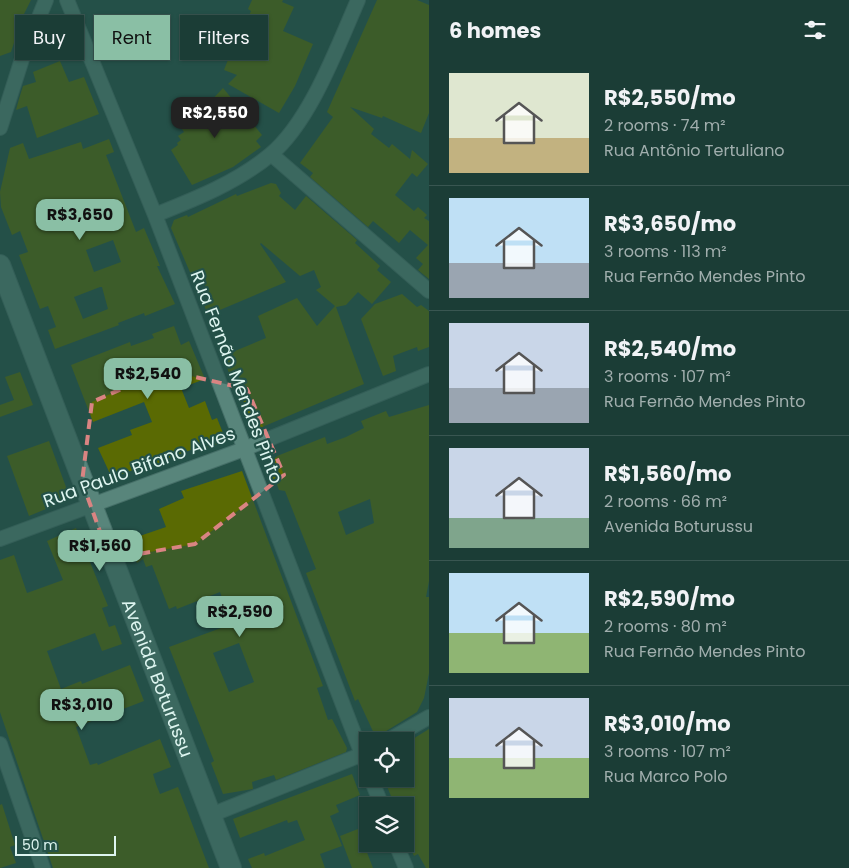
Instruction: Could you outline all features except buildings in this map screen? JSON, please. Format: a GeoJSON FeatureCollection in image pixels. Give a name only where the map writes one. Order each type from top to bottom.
{"type":"FeatureCollection","features":[{"type":"Feature","properties":{"kind":"main road","name":"Avenida Boturussu"},"geometry":{"type":"LineString","coordinates":[[0,265],[230,868]]}},
{"type":"Feature","properties":{"kind":"street"},"geometry":{"type":"LineString","coordinates":[[0,128],[22,59],[46,0]]}},
{"type":"Feature","properties":{"kind":"street","name":"Rua Fernão Mendes Pinto"},"geometry":{"type":"LineString","coordinates":[[67,0],[155,215],[244,449],[359,739]]}},
{"type":"Feature","properties":{"kind":"street"},"geometry":{"type":"LineString","coordinates":[[155,215],[244,175],[271,154],[294,128],[312,100],[358,0]]}},
{"type":"Feature","properties":{"kind":"street"},"geometry":{"type":"LineString","coordinates":[[271,154],[429,291]]}},
{"type":"Feature","properties":{"kind":"street","name":"Rua Paulo Bifano Alves"},"geometry":{"type":"LineString","coordinates":[[0,538],[244,449],[429,374]]}},
{"type":"Feature","properties":{"kind":"street"},"geometry":{"type":"LineString","coordinates":[[403,732],[429,717]]}},
{"type":"Feature","properties":{"kind":"street"},"geometry":{"type":"LineString","coordinates":[[0,744],[43,868]]}},
{"type":"Feature","properties":{"kind":"street"},"geometry":{"type":"LineString","coordinates":[[211,815],[359,756]]}},
{"type":"Feature","properties":{"kind":"street"},"geometry":{"type":"LineString","coordinates":[[399,852],[406,868]]}},
{"type":"Feature","properties":{"kind":"highlighted area"},"geometry":{"type":"Polygon","coordinates":[[[165,370],[247,389],[284,475],[195,544],[110,559],[82,482],[92,402],[165,370]]]}}]}
